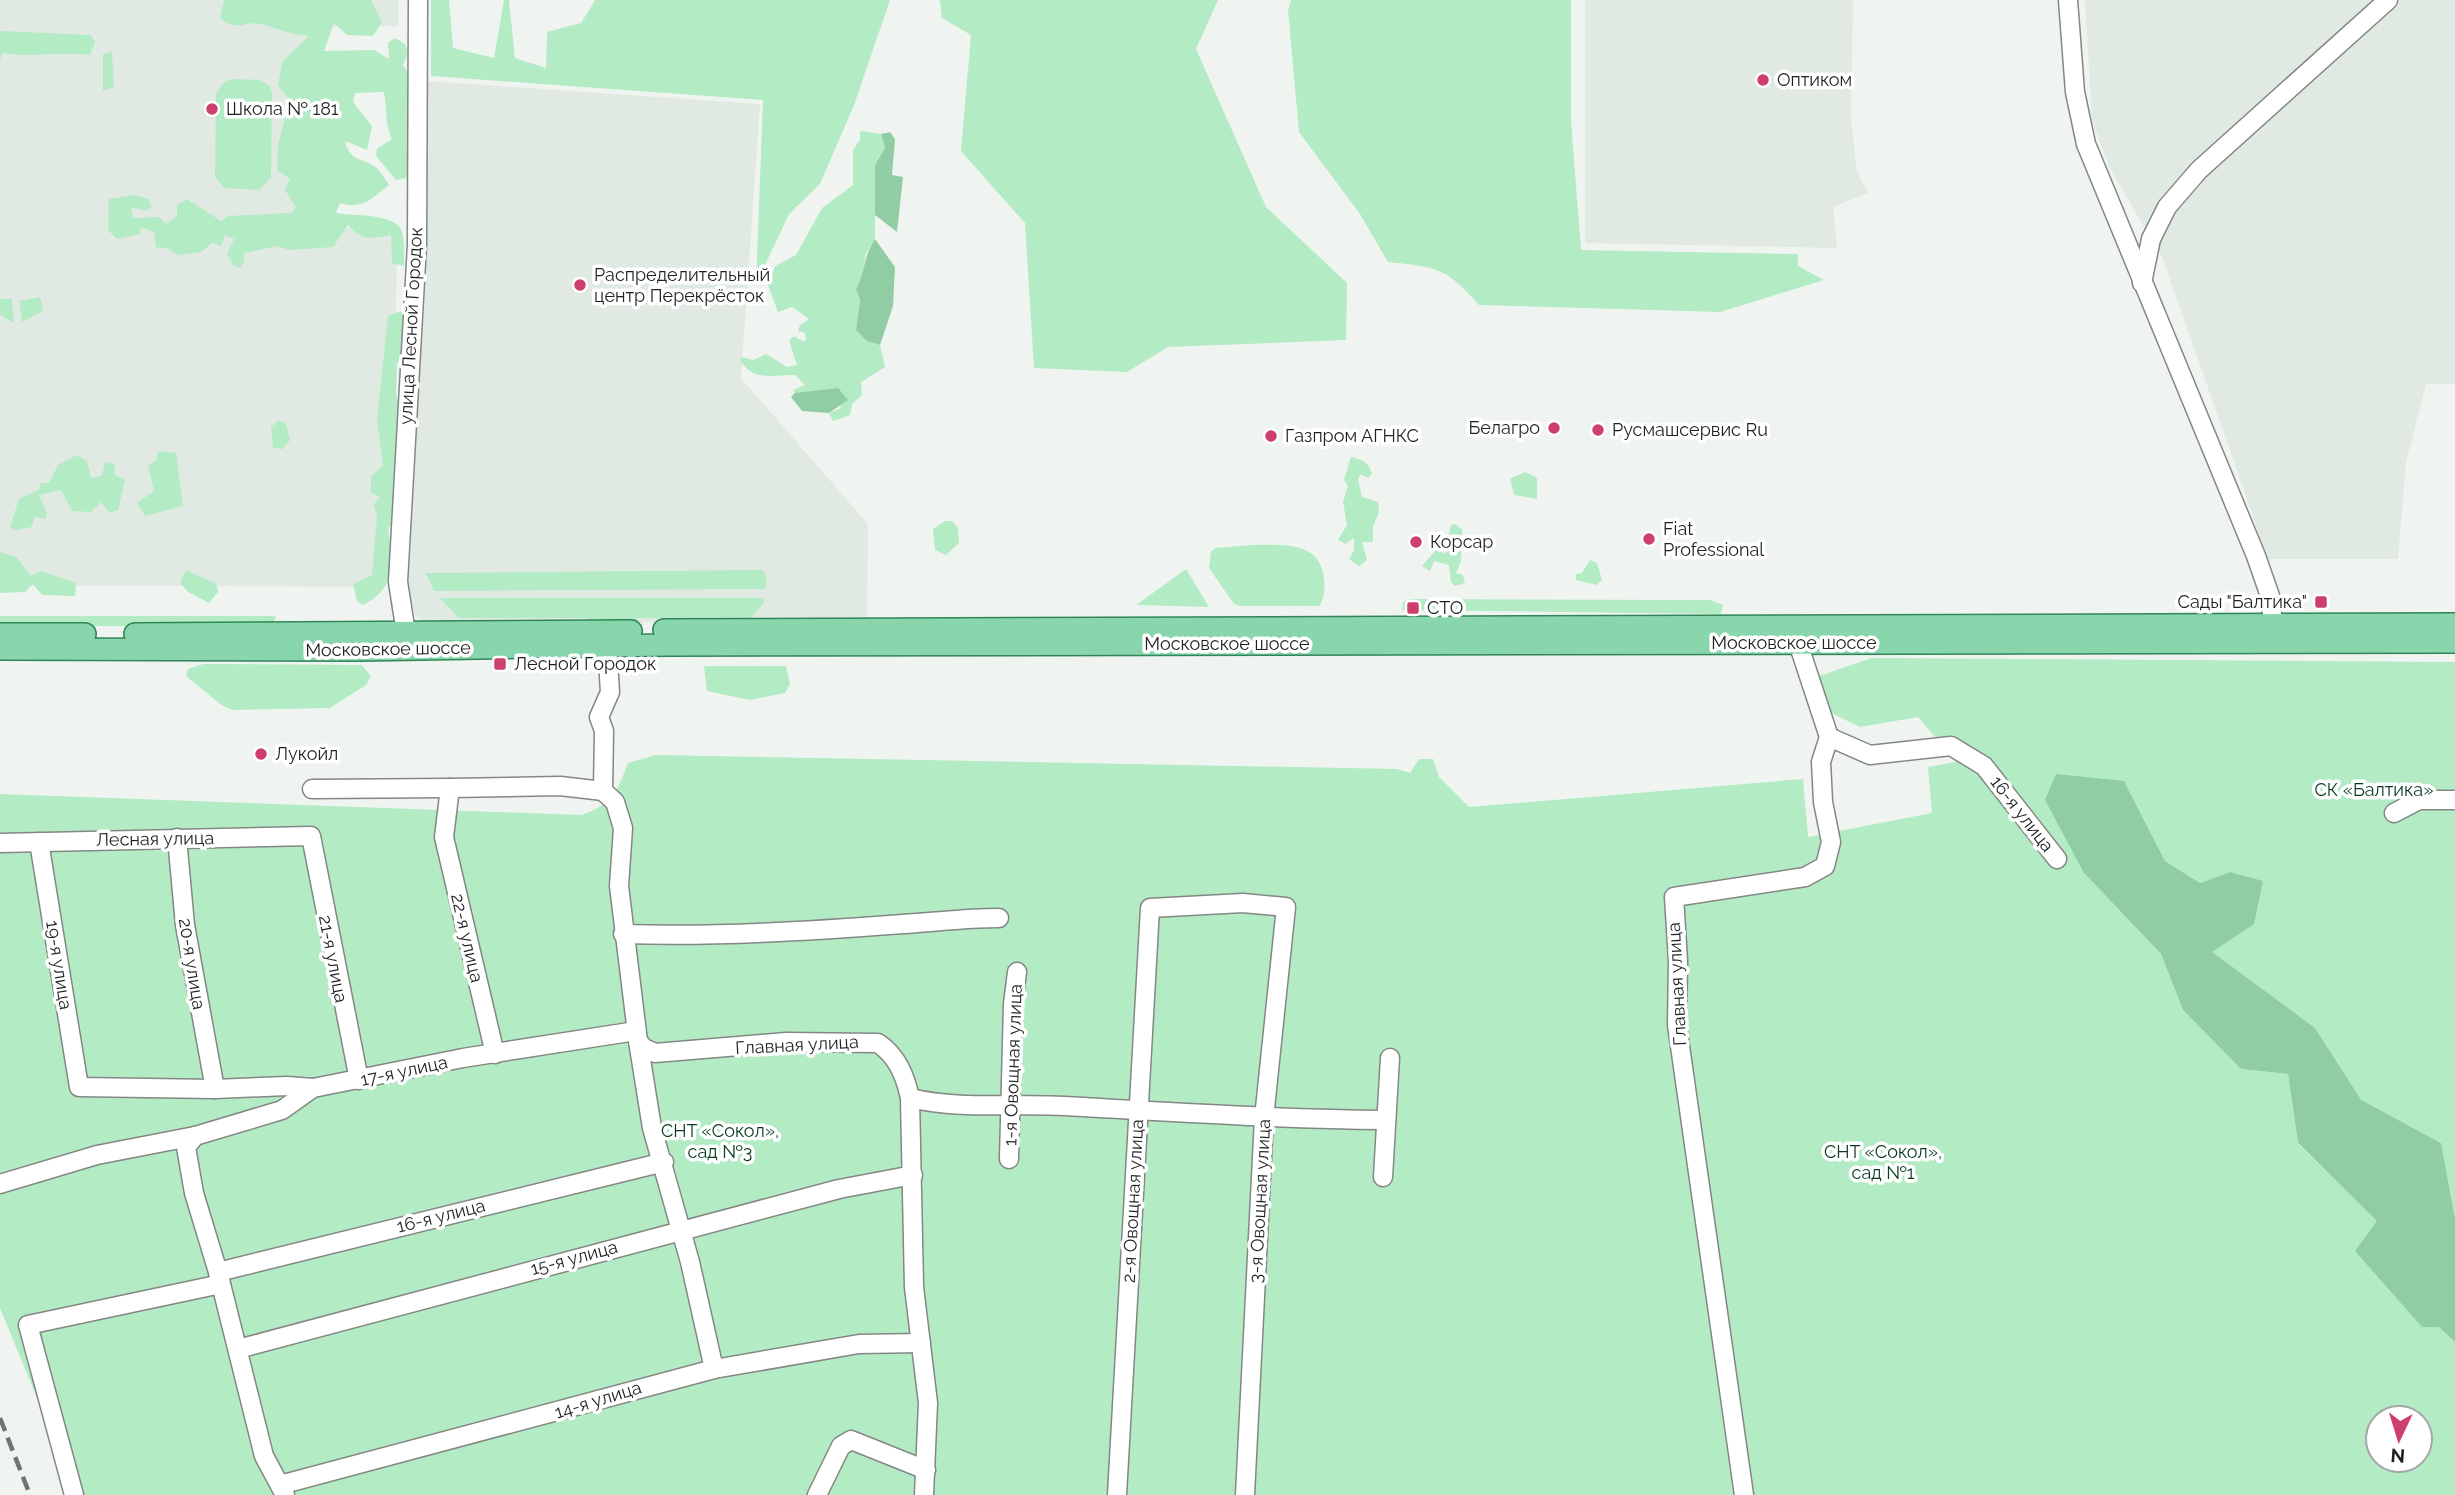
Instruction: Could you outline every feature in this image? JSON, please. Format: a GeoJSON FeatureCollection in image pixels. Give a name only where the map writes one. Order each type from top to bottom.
{"type":"FeatureCollection","features":[{"type":"Feature","properties":{"kind":"main road","name":"Московское шоссе"},"geometry":{"type":"LineString","coordinates":[[0,634],[607,646],[805,636],[1798,643],[2274,632],[2455,624]]}},
{"type":"Feature","properties":{"kind":"main road","name":"Московское шоссе"},"geometry":{"type":"LineString","coordinates":[[0,649],[805,636],[2274,632],[2455,642]]}},
{"type":"Feature","properties":{"kind":"street","name":"улица Лесной Городок"},"geometry":{"type":"LineString","coordinates":[[410,641],[398,582],[417,245],[418,0]]}},
{"type":"Feature","properties":{"kind":"street"},"geometry":{"type":"LineString","coordinates":[[2068,0],[2074,92],[2087,144],[2256,556],[2270,596],[2274,632]]}},
{"type":"Feature","properties":{"kind":"street"},"geometry":{"type":"LineString","coordinates":[[2142,283],[2151,239],[2156,228],[2167,207],[2199,170],[2388,0]]}},
{"type":"Feature","properties":{"kind":"street"},"geometry":{"type":"LineString","coordinates":[[1798,643],[1829,737]]}},
{"type":"Feature","properties":{"kind":"street"},"geometry":{"type":"LineString","coordinates":[[604,791],[604,731],[599,717],[610,692],[607,646]]}},
{"type":"Feature","properties":{"kind":"street","name":"16-я улица"},"geometry":{"type":"LineString","coordinates":[[1829,737],[1870,755],[1951,746],[1984,766],[2057,859]]}},
{"type":"Feature","properties":{"kind":"street","name":"Главная улица"},"geometry":{"type":"LineString","coordinates":[[1744,1495],[1677,1025],[1678,961],[1674,897],[1805,877],[1825,866],[1831,842],[1823,802],[1821,762],[1829,737]]}},
{"type":"Feature","properties":{"kind":"street"},"geometry":{"type":"LineString","coordinates":[[312,789],[560,786],[604,791],[615,802],[623,828],[619,886],[623,934],[652,1128],[664,1162],[714,1369]]}},
{"type":"Feature","properties":{"kind":"street","name":"22-я улица"},"geometry":{"type":"LineString","coordinates":[[450,788],[444,837],[495,1054]]}},
{"type":"Feature","properties":{"kind":"street"},"geometry":{"type":"LineString","coordinates":[[2394,813],[2419,800],[2455,800]]}},
{"type":"Feature","properties":{"kind":"street","name":"Лесная улица"},"geometry":{"type":"LineString","coordinates":[[0,843],[310,836]]}},
{"type":"Feature","properties":{"kind":"street","name":"21-я улица"},"geometry":{"type":"LineString","coordinates":[[310,836],[359,1080]]}},
{"type":"Feature","properties":{"kind":"street","name":"20-я улица"},"geometry":{"type":"LineString","coordinates":[[177,838],[185,925],[215,1089]]}},
{"type":"Feature","properties":{"kind":"street","name":"19-я улица"},"geometry":{"type":"LineString","coordinates":[[39,842],[79,1087],[215,1089]]}},
{"type":"Feature","properties":{"kind":"street","name":"3-я Овощная улица"},"geometry":{"type":"LineString","coordinates":[[1150,908],[1243,903],[1286,907],[1264,1118],[1245,1495]]}},
{"type":"Feature","properties":{"kind":"street","name":"2-я Овощная улица"},"geometry":{"type":"LineString","coordinates":[[1117,1495],[1128,1350],[1129,1241],[1150,908]]}},
{"type":"Feature","properties":{"kind":"street"},"geometry":{"type":"LineString","coordinates":[[623,934],[690,936],[905,924],[952,918],[999,918]]}},
{"type":"Feature","properties":{"kind":"street","name":"1-я Овощная улица"},"geometry":{"type":"LineString","coordinates":[[1009,1159],[1017,972]]}},
{"type":"Feature","properties":{"kind":"street","name":"Главная улица"},"geometry":{"type":"LineString","coordinates":[[637,1036],[643,1048],[655,1053],[797,1041],[878,1042],[895,1059],[910,1098],[915,1287],[928,1402],[924,1495]]}},
{"type":"Feature","properties":{"kind":"street","name":"17-я улица"},"geometry":{"type":"LineString","coordinates":[[0,1184],[97,1155],[191,1141],[282,1110],[313,1088],[495,1054],[637,1036]]}},
{"type":"Feature","properties":{"kind":"street"},"geometry":{"type":"LineString","coordinates":[[1383,1177],[1390,1058]]}},
{"type":"Feature","properties":{"kind":"street"},"geometry":{"type":"LineString","coordinates":[[215,1089],[287,1086],[313,1088]]}},
{"type":"Feature","properties":{"kind":"street"},"geometry":{"type":"LineString","coordinates":[[910,1098],[934,1103],[1264,1118],[1386,1120]]}},
{"type":"Feature","properties":{"kind":"street"},"geometry":{"type":"LineString","coordinates":[[191,1141],[194,1193],[220,1278],[264,1456],[282,1490]]}},
{"type":"Feature","properties":{"kind":"street","name":"16-я улица"},"geometry":{"type":"LineString","coordinates":[[74,1495],[28,1325],[220,1278],[664,1162]]}},
{"type":"Feature","properties":{"kind":"street","name":"15-я улица"},"geometry":{"type":"LineString","coordinates":[[238,1349],[839,1189],[912,1175]]}},
{"type":"Feature","properties":{"kind":"street","name":"14-я улица"},"geometry":{"type":"LineString","coordinates":[[282,1490],[714,1369],[859,1344],[921,1343]]}},
{"type":"Feature","properties":{"kind":"street"},"geometry":{"type":"LineString","coordinates":[[817,1495],[841,1446],[851,1440],[926,1470]]}},
{"type":"Feature","properties":{"kind":"shaded area"},"geometry":{"type":"Polygon","coordinates":[[[0,0],[398,0],[398,26],[317,27],[324,227],[398,228],[388,580],[381,587],[0,585],[0,0]]]}},
{"type":"Feature","properties":{"kind":"shaded area"},"geometry":{"type":"Polygon","coordinates":[[[1585,0],[1853,0],[1851,119],[1857,172],[1868,193],[1833,207],[1837,248],[1585,243],[1585,0]]]}},
{"type":"Feature","properties":{"kind":"shaded area"},"geometry":{"type":"Polygon","coordinates":[[[2085,0],[2455,0],[2455,384],[2426,384],[2406,463],[2398,559],[2268,559],[2162,257],[2110,169],[2092,120],[2085,0]]]}},
{"type":"Feature","properties":{"kind":"shaded area"},"geometry":{"type":"Polygon","coordinates":[[[426,81],[760,104],[741,378],[868,524],[867,620],[440,625],[424,623],[415,615],[405,586],[425,266],[426,81]]]}},
{"type":"Feature","properties":{"kind":"shaded area"},"geometry":{"type":"Polygon","coordinates":[[[890,132],[895,139],[892,175],[903,177],[897,232],[875,215],[875,165],[885,148],[881,134],[890,132]]]}},
{"type":"Feature","properties":{"kind":"shaded area"},"geometry":{"type":"Polygon","coordinates":[[[875,239],[895,267],[893,306],[880,345],[867,341],[856,330],[860,300],[856,289],[875,239]]]}},
{"type":"Feature","properties":{"kind":"shaded area"},"geometry":{"type":"Polygon","coordinates":[[[838,388],[848,400],[829,413],[802,411],[791,397],[795,393],[838,388]]]}},
{"type":"Feature","properties":{"kind":"shaded area"},"geometry":{"type":"Polygon","coordinates":[[[2056,774],[2124,781],[2165,861],[2200,883],[2230,872],[2263,881],[2254,924],[2212,952],[2315,1028],[2361,1100],[2441,1143],[2455,1218],[2455,1342],[2439,1327],[2422,1327],[2355,1251],[2377,1221],[2298,1143],[2288,1074],[2241,1069],[2183,1010],[2161,954],[2084,873],[2045,800],[2056,774]]]}},
{"type":"Feature","properties":{"kind":"green space"},"geometry":{"type":"Polygon","coordinates":[[[224,0],[371,0],[382,22],[373,36],[347,35],[334,23],[324,51],[374,50],[389,59],[388,43],[395,38],[405,44],[408,53],[403,65],[414,90],[417,121],[411,166],[406,178],[396,180],[376,156],[377,149],[392,139],[384,92],[355,93],[353,102],[372,126],[367,150],[345,141],[347,147],[356,158],[376,168],[389,185],[361,204],[340,203],[336,213],[384,218],[399,226],[404,240],[404,266],[392,263],[391,235],[367,238],[348,225],[333,247],[288,250],[278,246],[244,253],[244,262],[240,268],[233,265],[227,254],[234,239],[225,235],[221,246],[212,243],[201,252],[177,255],[169,249],[156,247],[154,232],[141,227],[140,234],[117,239],[108,230],[109,199],[135,195],[148,199],[152,207],[146,211],[131,207],[133,218],[159,217],[166,224],[177,216],[177,205],[187,199],[221,221],[228,216],[291,213],[296,207],[285,190],[290,179],[277,170],[278,144],[290,101],[278,85],[282,62],[309,36],[255,23],[232,25],[220,18],[224,0]]]}},
{"type":"Feature","properties":{"kind":"green space"},"geometry":{"type":"Polygon","coordinates":[[[431,0],[449,0],[453,48],[494,58],[504,0],[509,0],[515,58],[546,68],[547,32],[581,23],[595,0],[890,0],[854,105],[820,184],[789,214],[756,284],[763,100],[431,76],[431,0]]]}},
{"type":"Feature","properties":{"kind":"green space"},"geometry":{"type":"Polygon","coordinates":[[[940,0],[1218,0],[1196,49],[1266,207],[1347,283],[1346,340],[1168,347],[1127,372],[1034,368],[1025,223],[961,151],[971,35],[942,18],[940,0]]]}},
{"type":"Feature","properties":{"kind":"green space"},"geometry":{"type":"Polygon","coordinates":[[[1291,0],[1571,0],[1571,121],[1581,250],[1798,254],[1798,266],[1824,280],[1720,312],[1479,305],[1458,283],[1439,271],[1418,265],[1388,262],[1360,214],[1299,132],[1288,10],[1291,0]]]}},
{"type":"Feature","properties":{"kind":"green space"},"geometry":{"type":"Polygon","coordinates":[[[0,31],[91,35],[95,42],[90,55],[2,53],[0,61],[0,31]]]}},
{"type":"Feature","properties":{"kind":"green space"},"geometry":{"type":"Polygon","coordinates":[[[112,52],[114,87],[103,91],[103,54],[112,52]]]}},
{"type":"Feature","properties":{"kind":"green space"},"geometry":{"type":"Polygon","coordinates":[[[231,79],[260,80],[270,86],[271,178],[259,190],[224,188],[215,177],[216,94],[223,83],[231,79]]]}},
{"type":"Feature","properties":{"kind":"green space"},"geometry":{"type":"Polygon","coordinates":[[[860,131],[881,134],[885,148],[875,165],[875,239],[865,255],[864,275],[856,289],[860,300],[856,329],[867,341],[880,345],[885,367],[861,382],[862,395],[852,404],[850,415],[833,421],[829,413],[841,408],[833,390],[795,393],[793,390],[805,385],[795,375],[758,375],[745,367],[740,360],[742,357],[753,360],[766,354],[787,367],[797,365],[789,340],[794,336],[804,342],[806,340],[805,333],[798,331],[800,325],[809,319],[792,307],[778,312],[768,285],[775,266],[796,255],[822,208],[853,185],[853,150],[860,140],[860,131]]]}},
{"type":"Feature","properties":{"kind":"green space"},"geometry":{"type":"Polygon","coordinates":[[[40,297],[43,311],[22,322],[19,301],[40,297]]]}},
{"type":"Feature","properties":{"kind":"green space"},"geometry":{"type":"Polygon","coordinates":[[[0,299],[12,299],[14,323],[0,315],[0,299]]]}},
{"type":"Feature","properties":{"kind":"green space"},"geometry":{"type":"Polygon","coordinates":[[[402,311],[406,313],[414,335],[397,364],[396,395],[404,412],[396,446],[400,458],[395,468],[404,494],[393,501],[401,518],[387,528],[392,562],[387,582],[374,599],[363,605],[357,601],[353,584],[372,575],[377,516],[374,504],[380,497],[371,493],[371,476],[383,466],[377,419],[388,316],[402,311]]]}},
{"type":"Feature","properties":{"kind":"green space"},"geometry":{"type":"Polygon","coordinates":[[[279,420],[286,424],[290,440],[283,449],[273,448],[271,427],[279,420]]]}},
{"type":"Feature","properties":{"kind":"green space"},"geometry":{"type":"Polygon","coordinates":[[[158,451],[176,453],[183,506],[145,516],[137,503],[154,491],[148,465],[156,461],[158,451]]]}},
{"type":"Feature","properties":{"kind":"green space"},"geometry":{"type":"Polygon","coordinates":[[[77,455],[87,461],[91,478],[102,476],[105,462],[114,464],[115,475],[125,480],[118,510],[110,513],[101,502],[91,512],[72,511],[61,490],[39,495],[47,514],[45,519],[34,517],[32,527],[15,530],[10,527],[19,499],[39,490],[41,483],[49,483],[58,465],[77,455]]]}},
{"type":"Feature","properties":{"kind":"green space"},"geometry":{"type":"Polygon","coordinates":[[[1351,457],[1369,467],[1372,474],[1368,478],[1361,474],[1358,479],[1362,497],[1378,502],[1379,513],[1373,526],[1373,542],[1362,542],[1367,560],[1359,566],[1349,559],[1354,550],[1354,538],[1345,544],[1338,540],[1347,525],[1343,502],[1348,486],[1344,480],[1351,457]]]}},
{"type":"Feature","properties":{"kind":"green space"},"geometry":{"type":"Polygon","coordinates":[[[1525,472],[1537,478],[1537,499],[1514,495],[1510,479],[1525,472]]]}},
{"type":"Feature","properties":{"kind":"green space"},"geometry":{"type":"Polygon","coordinates":[[[945,521],[952,521],[958,528],[959,543],[946,555],[935,550],[933,529],[945,521]]]}},
{"type":"Feature","properties":{"kind":"green space"},"geometry":{"type":"Polygon","coordinates":[[[1455,524],[1462,529],[1461,561],[1456,573],[1463,575],[1465,583],[1455,586],[1451,582],[1449,565],[1434,561],[1430,571],[1422,566],[1437,549],[1445,554],[1451,525],[1455,524]]]}},
{"type":"Feature","properties":{"kind":"green space"},"geometry":{"type":"Polygon","coordinates":[[[1285,545],[1313,555],[1323,573],[1324,594],[1319,606],[1234,604],[1209,568],[1211,552],[1215,548],[1285,545]]]}},
{"type":"Feature","properties":{"kind":"green space"},"geometry":{"type":"Polygon","coordinates":[[[0,552],[16,557],[31,576],[41,571],[76,583],[75,596],[42,595],[33,584],[25,592],[0,593],[0,552]]]}},
{"type":"Feature","properties":{"kind":"green space"},"geometry":{"type":"Polygon","coordinates":[[[1590,560],[1597,563],[1602,580],[1596,585],[1576,580],[1576,574],[1582,573],[1590,560]]]}},
{"type":"Feature","properties":{"kind":"green space"},"geometry":{"type":"Polygon","coordinates":[[[1186,569],[1209,607],[1136,605],[1186,569]]]}},
{"type":"Feature","properties":{"kind":"green space"},"geometry":{"type":"Polygon","coordinates":[[[186,570],[216,584],[218,592],[209,603],[188,592],[180,582],[186,570]]]}},
{"type":"Feature","properties":{"kind":"green space"},"geometry":{"type":"Polygon","coordinates":[[[763,570],[767,579],[765,589],[434,591],[426,573],[763,570]]]}},
{"type":"Feature","properties":{"kind":"green space"},"geometry":{"type":"Polygon","coordinates":[[[440,598],[764,598],[764,603],[752,616],[751,624],[696,623],[695,618],[637,618],[637,624],[596,627],[588,618],[459,618],[440,598]]]}},
{"type":"Feature","properties":{"kind":"green space"},"geometry":{"type":"Polygon","coordinates":[[[1411,599],[1710,600],[1723,605],[1721,614],[1402,610],[1403,602],[1411,599]]]}},
{"type":"Feature","properties":{"kind":"green space"},"geometry":{"type":"Polygon","coordinates":[[[0,616],[276,618],[269,626],[0,626],[0,616]]]}},
{"type":"Feature","properties":{"kind":"green space"},"geometry":{"type":"Polygon","coordinates":[[[1872,658],[2455,662],[2455,1218],[2441,1143],[2360,1100],[2315,1028],[2211,952],[2230,872],[2200,883],[2165,861],[2124,781],[2084,873],[2161,954],[2183,1010],[2241,1069],[2288,1074],[2298,1144],[2378,1221],[2439,1326],[2455,1342],[2455,1495],[73,1495],[62,1459],[0,1308],[0,794],[581,815],[607,802],[620,783],[628,763],[656,755],[1397,769],[1410,773],[1419,759],[1433,759],[1439,777],[1469,807],[1803,779],[1808,837],[1932,813],[1928,767],[1988,756],[1951,738],[1936,738],[1918,717],[1860,727],[1823,709],[1813,678],[1872,658]]]}},
{"type":"Feature","properties":{"kind":"green space"},"geometry":{"type":"Polygon","coordinates":[[[203,664],[362,665],[371,676],[366,685],[330,708],[232,710],[220,704],[186,676],[188,669],[203,664]]]}},
{"type":"Feature","properties":{"kind":"green space"},"geometry":{"type":"Polygon","coordinates":[[[704,666],[786,666],[790,684],[785,693],[750,700],[707,691],[704,666]]]}},
{"type":"Feature","properties":{"kind":"railway"},"geometry":{"type":"LineString","coordinates":[[0,1418],[30,1495]]}},
{"type":"Feature","properties":{"kind":"place","name":"Оптиком"},"geometry":{"type":"Point","coordinates":[1763,80]}},
{"type":"Feature","properties":{"kind":"place","name":"Школа № 181"},"geometry":{"type":"Point","coordinates":[212,109]}},
{"type":"Feature","properties":{"kind":"place","name":"Распределительный центр Перекрёсток"},"geometry":{"type":"Point","coordinates":[580,285]}},
{"type":"Feature","properties":{"kind":"place","name":"Белагро"},"geometry":{"type":"Point","coordinates":[1554,428]}},
{"type":"Feature","properties":{"kind":"place","name":"Русмашсервис Ru"},"geometry":{"type":"Point","coordinates":[1598,430]}},
{"type":"Feature","properties":{"kind":"place","name":"Газпром АГНКС"},"geometry":{"type":"Point","coordinates":[1271,436]}},
{"type":"Feature","properties":{"kind":"place","name":"Fiat Professional"},"geometry":{"type":"Point","coordinates":[1649,539]}},
{"type":"Feature","properties":{"kind":"place","name":"Корсар"},"geometry":{"type":"Point","coordinates":[1416,542]}},
{"type":"Feature","properties":{"kind":"place","name":"Сады \"Балтика\""},"geometry":{"type":"Point","coordinates":[2321,602]}},
{"type":"Feature","properties":{"kind":"place","name":"СТО"},"geometry":{"type":"Point","coordinates":[1413,608]}},
{"type":"Feature","properties":{"kind":"place","name":"Лесной Городок"},"geometry":{"type":"Point","coordinates":[500,664]}},
{"type":"Feature","properties":{"kind":"place","name":"Лукойл"},"geometry":{"type":"Point","coordinates":[261,754]}},
{"type":"Feature","properties":{"kind":"park label","name":"СК «Балтика»"},"geometry":{"type":"Point","coordinates":[2374,790]}},
{"type":"Feature","properties":{"kind":"park label","name":"СНТ «Сокол», сад №3"},"geometry":{"type":"Point","coordinates":[720,1141]}},
{"type":"Feature","properties":{"kind":"park label","name":"СНТ «Сокол», сад №1"},"geometry":{"type":"Point","coordinates":[1883,1162]}}]}
